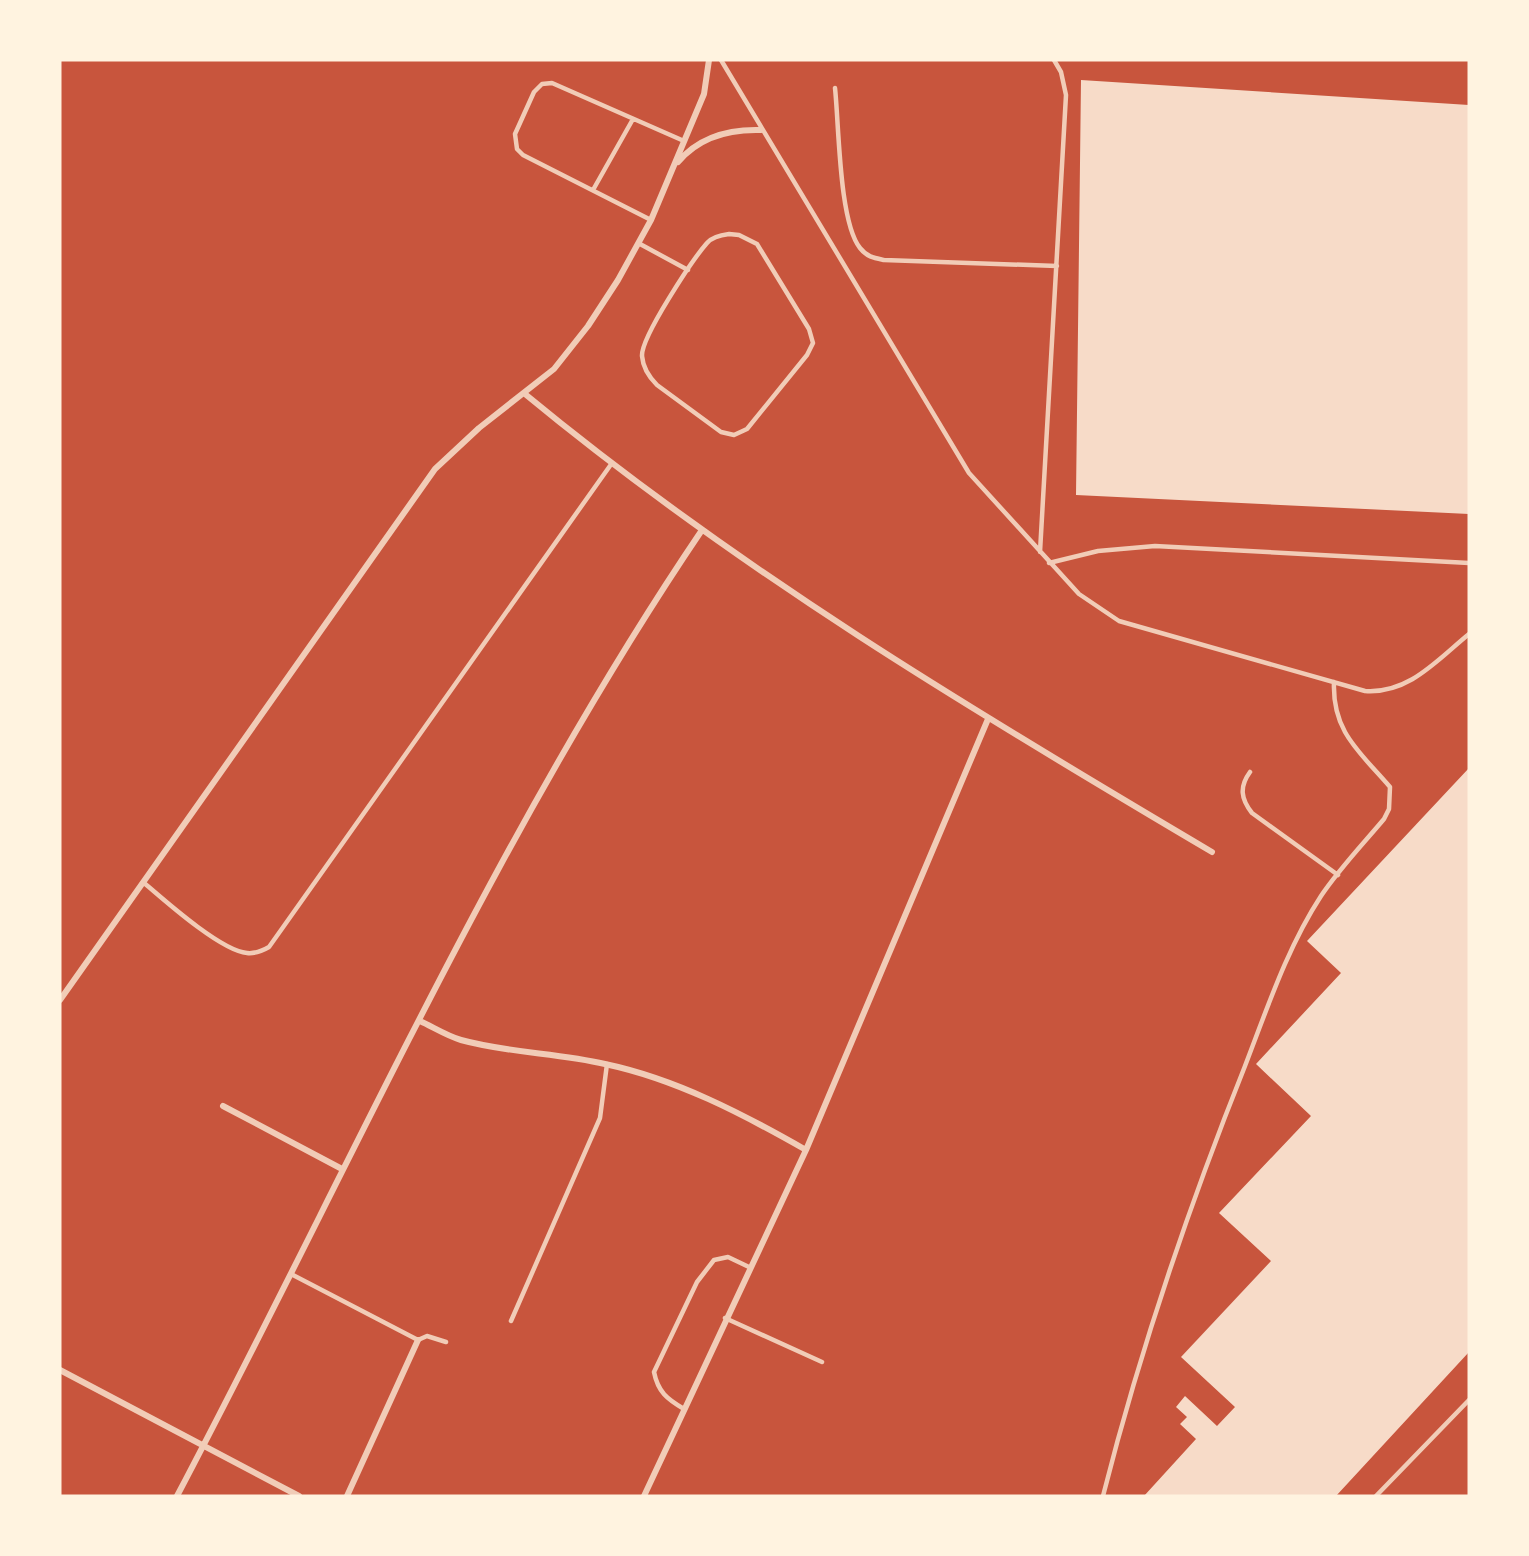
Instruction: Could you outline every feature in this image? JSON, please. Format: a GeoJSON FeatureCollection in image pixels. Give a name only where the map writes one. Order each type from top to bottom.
{"type":"FeatureCollection","features":[{"type":"Feature","properties":{"kind":"street"},"geometry":{"type":"LineString","coordinates":[[60,1000],[435,469],[479,428],[554,369],[588,326],[640,244],[651,220],[704,94],[709,60]]}},
{"type":"Feature","properties":{"kind":"street"},"geometry":{"type":"LineString","coordinates":[[672,170],[691,150],[715,135],[729,131],[761,130]]}},
{"type":"Feature","properties":{"kind":"street"},"geometry":{"type":"LineString","coordinates":[[525,394],[702,530],[813,607],[988,719],[1212,852]]}},
{"type":"Feature","properties":{"kind":"street"},"geometry":{"type":"LineString","coordinates":[[177,1496],[478,903],[658,596],[702,530]]}},
{"type":"Feature","properties":{"kind":"street"},"geometry":{"type":"LineString","coordinates":[[644,1496],[725,1318],[806,1150],[988,719]]}},
{"type":"Feature","properties":{"kind":"street"},"geometry":{"type":"LineString","coordinates":[[420,1021],[458,1039],[499,1049],[548,1053],[607,1064],[669,1083],[745,1115],[806,1150]]}},
{"type":"Feature","properties":{"kind":"street"},"geometry":{"type":"LineString","coordinates":[[223,1106],[342,1169]]}},
{"type":"Feature","properties":{"kind":"street"},"geometry":{"type":"LineString","coordinates":[[347,1496],[418,1340]]}},
{"type":"Feature","properties":{"kind":"street"},"geometry":{"type":"LineString","coordinates":[[60,1370],[299,1496]]}},
{"type":"Feature","properties":{"kind":"lane"},"geometry":{"type":"LineString","coordinates":[[721,60],[969,473],[1079,594],[1119,621],[1365,691],[1388,691],[1400,687],[1469,634]]}},
{"type":"Feature","properties":{"kind":"lane"},"geometry":{"type":"LineString","coordinates":[[1040,552],[1066,96],[1060,72],[1054,60]]}},
{"type":"Feature","properties":{"kind":"lane"},"geometry":{"type":"LineString","coordinates":[[651,220],[523,155],[517,149],[515,134],[534,92],[542,84],[552,83],[684,141]]}},
{"type":"Feature","properties":{"kind":"lane"},"geometry":{"type":"LineString","coordinates":[[835,88],[849,227],[856,243],[868,257],[884,260],[1057,266]]}},
{"type":"Feature","properties":{"kind":"lane"},"geometry":{"type":"LineString","coordinates":[[593,190],[633,119]]}},
{"type":"Feature","properties":{"kind":"lane"},"geometry":{"type":"LineString","coordinates":[[729,234],[748,238],[757,244],[812,336],[813,343],[807,355],[741,433],[734,435],[721,432],[657,385],[644,367],[642,356],[647,337],[688,270],[709,240],[729,234]]}},
{"type":"Feature","properties":{"kind":"lane"},"geometry":{"type":"LineString","coordinates":[[640,244],[688,270]]}},
{"type":"Feature","properties":{"kind":"lane"},"geometry":{"type":"LineString","coordinates":[[143,882],[184,917],[237,951],[259,952],[269,947],[612,463]]}},
{"type":"Feature","properties":{"kind":"lane"},"geometry":{"type":"LineString","coordinates":[[1049,563],[1098,551],[1155,546],[1469,563]]}},
{"type":"Feature","properties":{"kind":"lane"},"geometry":{"type":"LineString","coordinates":[[1102,1496],[1144,1350],[1225,1116],[1292,951],[1321,896],[1384,819],[1391,798],[1390,787],[1344,734],[1334,700],[1334,682]]}},
{"type":"Feature","properties":{"kind":"lane"},"geometry":{"type":"LineString","coordinates":[[1250,771],[1242,788],[1246,806],[1252,813],[1338,875]]}},
{"type":"Feature","properties":{"kind":"lane"},"geometry":{"type":"LineString","coordinates":[[511,1321],[600,1118],[607,1064]]}},
{"type":"Feature","properties":{"kind":"lane"},"geometry":{"type":"LineString","coordinates":[[684,1409],[665,1397],[657,1384],[654,1372],[697,1282],[714,1260],[728,1257],[749,1267]]}},
{"type":"Feature","properties":{"kind":"lane"},"geometry":{"type":"LineString","coordinates":[[291,1274],[418,1340],[427,1336],[446,1342]]}},
{"type":"Feature","properties":{"kind":"lane"},"geometry":{"type":"LineString","coordinates":[[725,1318],[822,1362]]}},
{"type":"Feature","properties":{"kind":"lane"},"geometry":{"type":"LineString","coordinates":[[1376,1496],[1469,1400]]}},
{"type":"Feature","properties":{"kind":"building"},"geometry":{"type":"Polygon","coordinates":[[[1081,80],[1469,105],[1469,514],[1076,495],[1081,80]]]}},
{"type":"Feature","properties":{"kind":"building"},"geometry":{"type":"Polygon","coordinates":[[[1469,768],[1469,1352],[1336,1496],[1144,1496],[1196,1439],[1180,1424],[1187,1417],[1176,1407],[1185,1396],[1217,1426],[1235,1407],[1181,1357],[1271,1261],[1219,1213],[1311,1116],[1256,1064],[1341,973],[1307,941],[1469,768]]]}}]}
